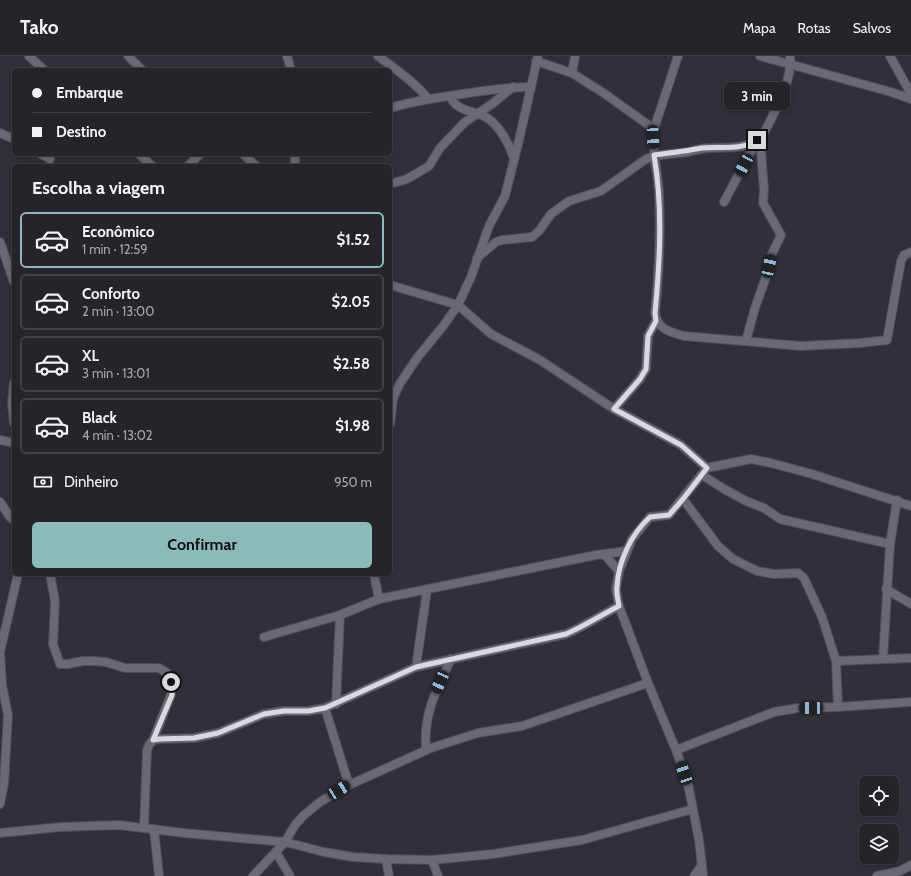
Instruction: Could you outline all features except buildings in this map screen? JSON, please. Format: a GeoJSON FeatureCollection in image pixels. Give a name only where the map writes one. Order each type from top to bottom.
{"type":"FeatureCollection","features":[{"type":"Feature","properties":{"kind":"street"},"geometry":{"type":"LineString","coordinates":[[29,56],[42,68]]}},
{"type":"Feature","properties":{"kind":"street"},"geometry":{"type":"LineString","coordinates":[[128,56],[140,68]]}},
{"type":"Feature","properties":{"kind":"street"},"geometry":{"type":"LineString","coordinates":[[287,56],[291,68]]}},
{"type":"Feature","properties":{"kind":"street"},"geometry":{"type":"LineString","coordinates":[[378,56],[423,92],[428,99]]}},
{"type":"Feature","properties":{"kind":"street"},"geometry":{"type":"LineString","coordinates":[[572,73],[575,56]]}},
{"type":"Feature","properties":{"kind":"street"},"geometry":{"type":"LineString","coordinates":[[678,56],[654,129],[653,137],[658,179],[660,244],[655,313],[656,321],[659,325],[670,333],[684,336],[801,346],[887,340],[901,261],[904,255],[911,252]]}},
{"type":"Feature","properties":{"kind":"street"},"geometry":{"type":"LineString","coordinates":[[760,56],[791,60],[911,99]]}},
{"type":"Feature","properties":{"kind":"street"},"geometry":{"type":"LineString","coordinates":[[890,56],[911,94]]}},
{"type":"Feature","properties":{"kind":"street"},"geometry":{"type":"LineString","coordinates":[[392,397],[417,358],[458,305],[471,277],[489,226],[505,196],[537,58],[572,73],[605,94],[654,129]]}},
{"type":"Feature","properties":{"kind":"street"},"geometry":{"type":"LineString","coordinates":[[724,202],[758,139],[778,106],[788,80],[791,60]]}},
{"type":"Feature","properties":{"kind":"street"},"geometry":{"type":"LineString","coordinates":[[392,107],[428,99],[513,87],[531,87]]}},
{"type":"Feature","properties":{"kind":"street"},"geometry":{"type":"LineString","coordinates":[[392,183],[407,179],[429,166],[440,148],[465,122],[476,113],[492,104],[513,87]]}},
{"type":"Feature","properties":{"kind":"street"},"geometry":{"type":"LineString","coordinates":[[450,96],[452,102],[458,106],[484,116],[493,123],[509,143],[514,159]]}},
{"type":"Feature","properties":{"kind":"street"},"geometry":{"type":"LineString","coordinates":[[0,133],[12,139]]}},
{"type":"Feature","properties":{"kind":"street"},"geometry":{"type":"LineString","coordinates":[[477,258],[496,242],[532,237],[539,231],[551,214],[569,201],[601,191],[654,155],[688,152],[701,148],[742,146],[750,144],[758,139]]}},
{"type":"Feature","properties":{"kind":"street"},"geometry":{"type":"LineString","coordinates":[[746,341],[755,308],[767,274],[770,258],[781,235],[763,203],[764,190],[758,139]]}},
{"type":"Feature","properties":{"kind":"street"},"geometry":{"type":"LineString","coordinates":[[45,156],[50,159]]}},
{"type":"Feature","properties":{"kind":"street"},"geometry":{"type":"LineString","coordinates":[[141,156],[150,164]]}},
{"type":"Feature","properties":{"kind":"street"},"geometry":{"type":"LineString","coordinates":[[190,164],[198,156]]}},
{"type":"Feature","properties":{"kind":"street"},"geometry":{"type":"LineString","coordinates":[[245,156],[254,164]]}},
{"type":"Feature","properties":{"kind":"street"},"geometry":{"type":"LineString","coordinates":[[0,242],[12,276]]}},
{"type":"Feature","properties":{"kind":"street"},"geometry":{"type":"LineString","coordinates":[[392,285],[458,305],[491,334],[540,360],[614,409],[681,445],[704,472],[729,492],[764,508],[780,519],[890,544]]}},
{"type":"Feature","properties":{"kind":"street"},"geometry":{"type":"LineString","coordinates":[[614,409],[640,379],[646,369],[648,336],[656,321]]}},
{"type":"Feature","properties":{"kind":"street"},"geometry":{"type":"LineString","coordinates":[[0,440],[12,443]]}},
{"type":"Feature","properties":{"kind":"street"},"geometry":{"type":"LineString","coordinates":[[703,876],[688,784],[619,606],[616,589],[619,571],[632,539],[652,516],[669,515],[704,472],[751,459],[812,474],[897,500],[911,506]]}},
{"type":"Feature","properties":{"kind":"street"},"geometry":{"type":"LineString","coordinates":[[683,499],[718,546],[733,559],[757,571],[774,574],[798,574],[804,578],[822,618],[836,661],[838,707]]}},
{"type":"Feature","properties":{"kind":"street"},"geometry":{"type":"LineString","coordinates":[[883,659],[886,589],[890,544],[897,500]]}},
{"type":"Feature","properties":{"kind":"street"},"geometry":{"type":"LineString","coordinates":[[0,502],[12,518]]}},
{"type":"Feature","properties":{"kind":"street"},"geometry":{"type":"LineString","coordinates":[[264,637],[340,615],[379,599],[604,554],[627,551]]}},
{"type":"Feature","properties":{"kind":"street"},"geometry":{"type":"LineString","coordinates":[[604,554],[619,571]]}},
{"type":"Feature","properties":{"kind":"street"},"geometry":{"type":"LineString","coordinates":[[0,804],[4,784],[8,715],[2,685],[0,652],[18,576]]}},
{"type":"Feature","properties":{"kind":"street"},"geometry":{"type":"LineString","coordinates":[[50,576],[54,601],[52,644],[60,664],[93,661],[106,662],[125,668],[159,668],[167,673],[171,682],[172,695],[148,750],[144,827]]}},
{"type":"Feature","properties":{"kind":"street"},"geometry":{"type":"LineString","coordinates":[[374,576],[379,599]]}},
{"type":"Feature","properties":{"kind":"street"},"geometry":{"type":"LineString","coordinates":[[886,589],[911,604]]}},
{"type":"Feature","properties":{"kind":"street"},"geometry":{"type":"LineString","coordinates":[[416,667],[427,590]]}},
{"type":"Feature","properties":{"kind":"street"},"geometry":{"type":"LineString","coordinates":[[153,740],[194,738],[218,733],[264,714],[284,711],[308,711],[325,708],[416,667],[566,634],[581,628],[597,617],[619,606]]}},
{"type":"Feature","properties":{"kind":"street"},"geometry":{"type":"LineString","coordinates":[[336,704],[340,615]]}},
{"type":"Feature","properties":{"kind":"street"},"geometry":{"type":"LineString","coordinates":[[836,661],[911,658]]}},
{"type":"Feature","properties":{"kind":"street"},"geometry":{"type":"LineString","coordinates":[[426,750],[426,722],[430,706],[450,660]]}},
{"type":"Feature","properties":{"kind":"street"},"geometry":{"type":"LineString","coordinates":[[253,876],[285,842],[295,825],[303,816],[320,802],[348,785],[426,750],[478,733],[522,726],[648,683]]}},
{"type":"Feature","properties":{"kind":"street"},"geometry":{"type":"LineString","coordinates":[[676,750],[774,712],[798,708],[911,702]]}},
{"type":"Feature","properties":{"kind":"street"},"geometry":{"type":"LineString","coordinates":[[325,708],[348,785]]}},
{"type":"Feature","properties":{"kind":"street"},"geometry":{"type":"LineString","coordinates":[[0,833],[102,824],[285,842],[324,852],[353,857],[386,860],[432,860],[500,853],[582,840],[693,809]]}},
{"type":"Feature","properties":{"kind":"street"},"geometry":{"type":"LineString","coordinates":[[154,829],[159,876]]}},
{"type":"Feature","properties":{"kind":"street"},"geometry":{"type":"LineString","coordinates":[[276,852],[290,876]]}},
{"type":"Feature","properties":{"kind":"street"},"geometry":{"type":"LineString","coordinates":[[386,860],[389,876]]}},
{"type":"Feature","properties":{"kind":"street"},"geometry":{"type":"LineString","coordinates":[[432,860],[438,876]]}},
{"type":"Feature","properties":{"kind":"street"},"geometry":{"type":"LineString","coordinates":[[694,876],[702,865]]}},
{"type":"Feature","properties":{"kind":"street"},"geometry":{"type":"LineString","coordinates":[[876,876],[900,870],[911,865]]}},
{"type":"Feature","properties":{"kind":"route"},"geometry":{"type":"LineString","coordinates":[[171,682],[172,695],[153,740],[194,738],[218,733],[264,714],[284,711],[308,711],[325,708],[416,667],[486,652],[549,636],[566,634],[581,628],[597,617],[619,606],[616,589],[619,571],[632,539],[650,517],[669,515],[707,468],[681,445],[614,409],[640,379],[646,369],[648,360],[648,336],[656,321],[655,313],[660,244],[658,179],[654,155],[688,152],[701,148],[742,146],[757,140]]}}]}
